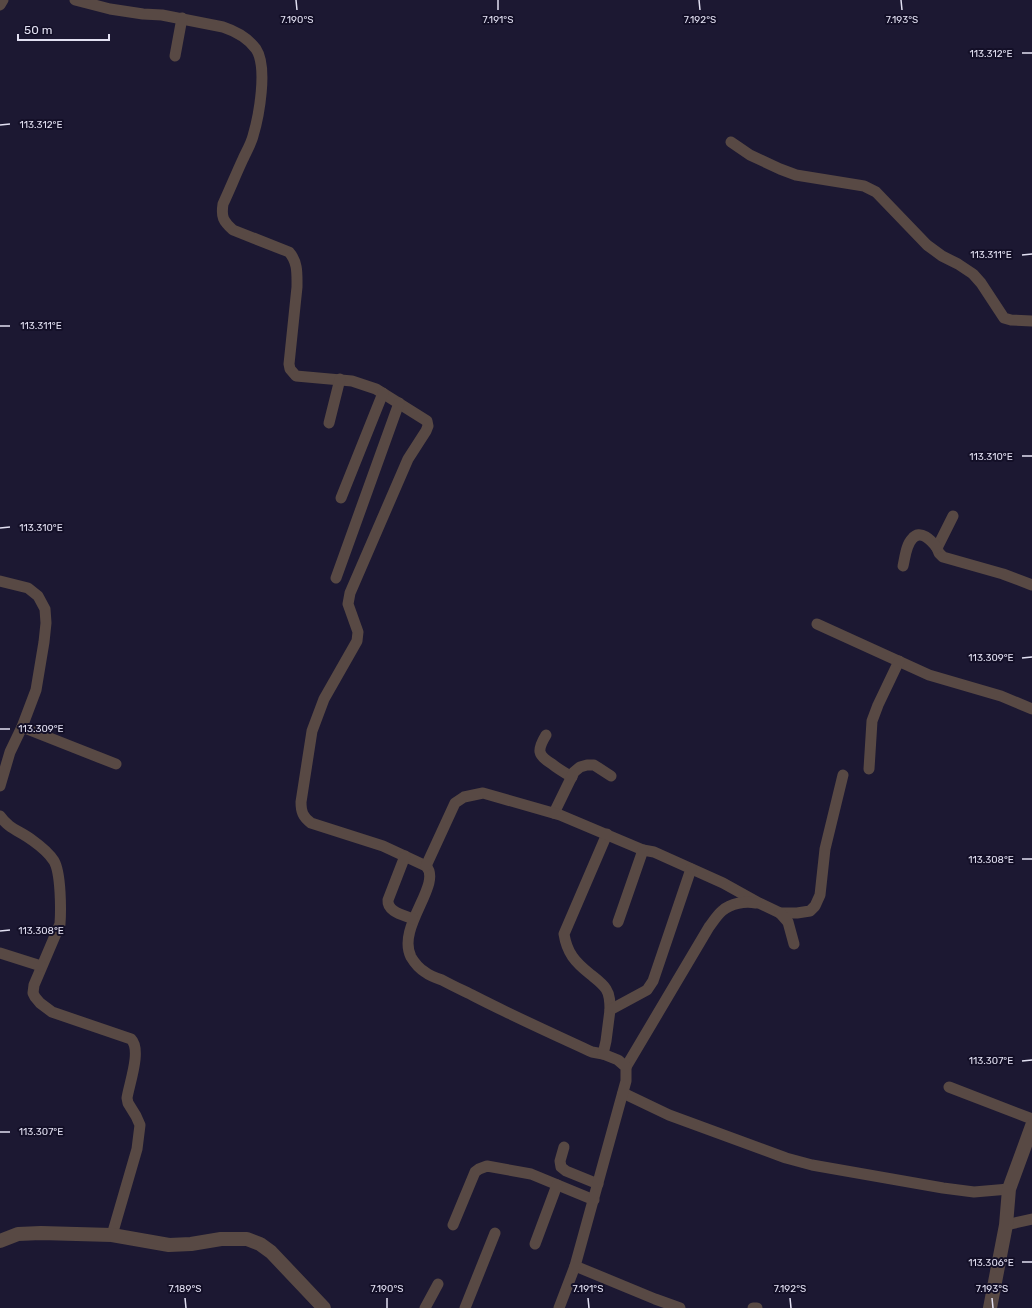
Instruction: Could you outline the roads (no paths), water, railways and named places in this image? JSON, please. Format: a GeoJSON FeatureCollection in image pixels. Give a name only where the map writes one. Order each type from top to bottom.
{"type":"FeatureCollection","features":[{"type":"Feature","properties":{"kind":"street"},"geometry":{"type":"LineString","coordinates":[[0,5],[3,0]]}},
{"type":"Feature","properties":{"kind":"street"},"geometry":{"type":"LineString","coordinates":[[75,0],[110,9],[182,18],[223,27],[232,30],[246,39],[256,49],[260,58],[263,74],[253,137],[223,204],[222,212],[223,218],[233,230],[289,252],[294,258],[297,274],[297,287],[289,364],[292,373],[302,378],[340,379],[370,387],[383,393],[427,421],[428,426],[408,459],[350,593],[348,604],[358,632],[357,641],[324,699],[312,731],[301,802],[301,810],[304,817],[311,823],[383,846],[426,866],[429,869],[431,876],[430,884],[413,919],[408,941],[411,957],[425,972],[532,1025],[592,1052],[603,1054],[618,1060],[626,1067]]}},
{"type":"Feature","properties":{"kind":"street"},"geometry":{"type":"LineString","coordinates":[[175,56],[182,18]]}},
{"type":"Feature","properties":{"kind":"street"},"geometry":{"type":"LineString","coordinates":[[731,142],[750,155],[796,175],[864,186],[876,192],[927,245],[942,256],[973,274],[981,283],[1004,318],[1011,320],[1032,321]]}},
{"type":"Feature","properties":{"kind":"street"},"geometry":{"type":"LineString","coordinates":[[329,423],[340,379]]}},
{"type":"Feature","properties":{"kind":"street"},"geometry":{"type":"LineString","coordinates":[[341,498],[383,393]]}},
{"type":"Feature","properties":{"kind":"street"},"geometry":{"type":"LineString","coordinates":[[336,578],[399,403]]}},
{"type":"Feature","properties":{"kind":"street"},"geometry":{"type":"LineString","coordinates":[[937,548],[953,516]]}},
{"type":"Feature","properties":{"kind":"street"},"geometry":{"type":"LineString","coordinates":[[902,566],[912,538],[920,534],[926,536],[934,543],[939,553],[943,557],[1003,574],[1032,585]]}},
{"type":"Feature","properties":{"kind":"street"},"geometry":{"type":"LineString","coordinates":[[0,581],[28,588],[38,596],[45,609],[46,623],[36,690],[22,727],[10,752],[0,786]]}},
{"type":"Feature","properties":{"kind":"street"},"geometry":{"type":"LineString","coordinates":[[817,624],[929,675],[1001,696],[1032,709]]}},
{"type":"Feature","properties":{"kind":"street"},"geometry":{"type":"LineString","coordinates":[[868,769],[872,722],[878,705],[899,661]]}},
{"type":"Feature","properties":{"kind":"street"},"geometry":{"type":"LineString","coordinates":[[22,727],[116,764]]}},
{"type":"Feature","properties":{"kind":"street"},"geometry":{"type":"LineString","coordinates":[[546,735],[540,744],[539,753],[543,759],[572,777]]}},
{"type":"Feature","properties":{"kind":"street"},"geometry":{"type":"LineString","coordinates":[[554,813],[574,772],[580,767],[587,765],[594,766],[611,776]]}},
{"type":"Feature","properties":{"kind":"street"},"geometry":{"type":"LineString","coordinates":[[780,913],[810,911],[818,900],[820,895],[825,850],[843,775]]}},
{"type":"Feature","properties":{"kind":"street"},"geometry":{"type":"LineString","coordinates":[[426,866],[455,803],[464,797],[482,793],[554,813],[643,850],[654,852],[724,883],[780,913],[788,922],[794,944]]}},
{"type":"Feature","properties":{"kind":"street"},"geometry":{"type":"LineString","coordinates":[[0,816],[7,825],[31,840],[53,859],[58,872],[61,916],[60,924],[41,966],[34,985],[33,993],[40,1003],[52,1012],[131,1039],[136,1048],[135,1062],[127,1098],[128,1103],[140,1125],[137,1149],[112,1235]]}},
{"type":"Feature","properties":{"kind":"street"},"geometry":{"type":"LineString","coordinates":[[603,1054],[610,1010],[610,999],[600,982],[569,953],[564,934],[607,834]]}},
{"type":"Feature","properties":{"kind":"street"},"geometry":{"type":"LineString","coordinates":[[618,922],[643,850]]}},
{"type":"Feature","properties":{"kind":"street"},"geometry":{"type":"LineString","coordinates":[[405,856],[388,903],[392,910],[413,919]]}},
{"type":"Feature","properties":{"kind":"street"},"geometry":{"type":"LineString","coordinates":[[610,1010],[647,990],[653,982],[691,869]]}},
{"type":"Feature","properties":{"kind":"street"},"geometry":{"type":"LineString","coordinates":[[559,1308],[575,1266],[594,1200],[626,1081],[626,1067],[709,927],[722,911],[734,904],[748,901],[759,903]]}},
{"type":"Feature","properties":{"kind":"street"},"geometry":{"type":"LineString","coordinates":[[0,953],[41,966]]}},
{"type":"Feature","properties":{"kind":"street"},"geometry":{"type":"LineString","coordinates":[[949,1087],[1032,1119]]}},
{"type":"Feature","properties":{"kind":"street"},"geometry":{"type":"LineString","coordinates":[[623,1093],[669,1115],[786,1158],[812,1165],[886,1179],[974,1192],[1009,1188]]}},
{"type":"Feature","properties":{"kind":"street"},"geometry":{"type":"LineString","coordinates":[[990,1308],[1006,1225],[1009,1188],[1032,1126]]}},
{"type":"Feature","properties":{"kind":"street"},"geometry":{"type":"LineString","coordinates":[[564,1148],[560,1161],[561,1167],[566,1171],[598,1184]]}},
{"type":"Feature","properties":{"kind":"street"},"geometry":{"type":"LineString","coordinates":[[453,1225],[475,1172],[479,1168],[487,1166],[531,1174],[594,1200]]}},
{"type":"Feature","properties":{"kind":"street"},"geometry":{"type":"LineString","coordinates":[[535,1244],[557,1185]]}},
{"type":"Feature","properties":{"kind":"street"},"geometry":{"type":"LineString","coordinates":[[1006,1225],[1032,1219]]}},
{"type":"Feature","properties":{"kind":"street"},"geometry":{"type":"LineString","coordinates":[[0,1241],[18,1234],[41,1233],[112,1235],[169,1245],[191,1244],[221,1238],[247,1239],[260,1244],[271,1252],[324,1308]]}},
{"type":"Feature","properties":{"kind":"street"},"geometry":{"type":"LineString","coordinates":[[465,1308],[495,1233]]}},
{"type":"Feature","properties":{"kind":"street"},"geometry":{"type":"LineString","coordinates":[[575,1266],[680,1308]]}},
{"type":"Feature","properties":{"kind":"street"},"geometry":{"type":"LineString","coordinates":[[425,1308],[438,1284]]}}]}
